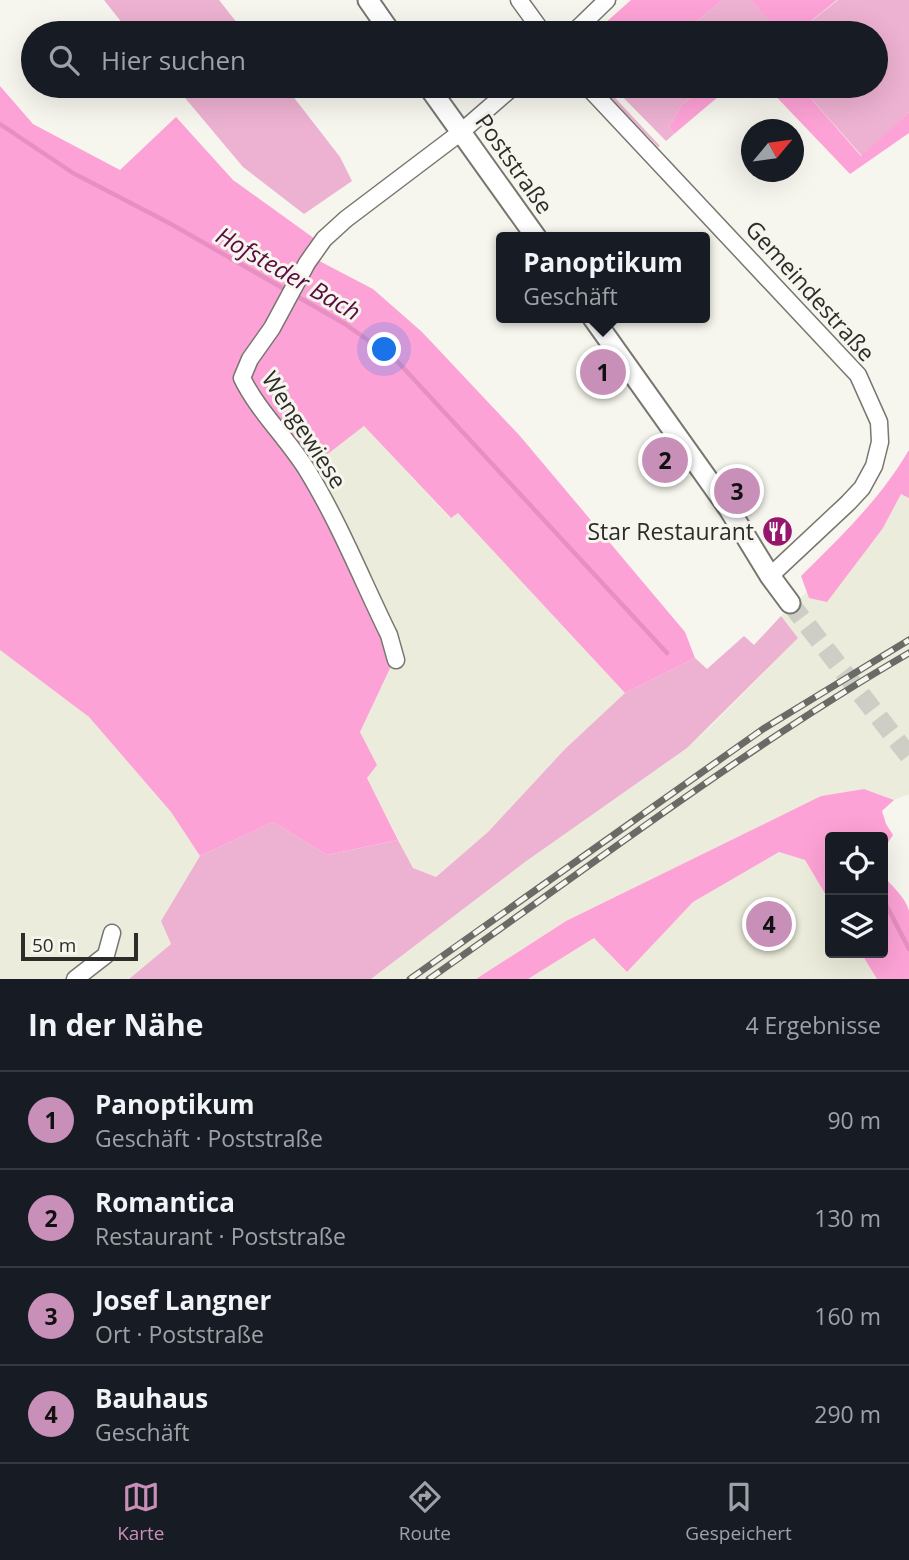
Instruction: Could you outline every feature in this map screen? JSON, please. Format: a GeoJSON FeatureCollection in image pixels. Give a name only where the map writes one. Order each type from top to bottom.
{"type":"FeatureCollection","features":[{"type":"Feature","properties":{"kind":"street"},"geometry":{"type":"LineString","coordinates":[[368,0],[383,21]]}},
{"type":"Feature","properties":{"kind":"street"},"geometry":{"type":"LineString","coordinates":[[519,0],[534,21]]}},
{"type":"Feature","properties":{"kind":"street"},"geometry":{"type":"LineString","coordinates":[[585,21],[607,0]]}},
{"type":"Feature","properties":{"kind":"street","name":"Poststraße"},"geometry":{"type":"LineString","coordinates":[[437,98],[532,232]]}},
{"type":"Feature","properties":{"kind":"street","name":"Wengewiese"},"geometry":{"type":"LineString","coordinates":[[396,660],[389,635],[319,491],[289,442],[250,393],[242,378],[250,359],[272,328],[324,239],[500,98]]}},
{"type":"Feature","properties":{"kind":"street","name":"Gemeindestraße"},"geometry":{"type":"LineString","coordinates":[[598,98],[858,375],[879,422],[880,442],[874,466],[862,488],[770,576]]}},
{"type":"Feature","properties":{"kind":"street"},"geometry":{"type":"LineString","coordinates":[[597,323],[729,509],[790,603]]}},
{"type":"Feature","properties":{"kind":"street"},"geometry":{"type":"LineString","coordinates":[[75,979],[106,956],[112,933]]}},
{"type":"Feature","properties":{"kind":"shaded area"},"geometry":{"type":"Polygon","coordinates":[[[104,0],[219,0],[236,21],[121,21],[104,0]]]}},
{"type":"Feature","properties":{"kind":"shaded area"},"geometry":{"type":"Polygon","coordinates":[[[631,0],[723,0],[697,21],[607,21],[631,0]]]}},
{"type":"Feature","properties":{"kind":"shaded area"},"geometry":{"type":"Polygon","coordinates":[[[723,0],[751,0],[770,21],[697,21],[723,0]]]}},
{"type":"Feature","properties":{"kind":"shaded area"},"geometry":{"type":"Polygon","coordinates":[[[751,0],[837,0],[811,21],[769,21],[751,0]]]}},
{"type":"Feature","properties":{"kind":"shaded area"},"geometry":{"type":"Polygon","coordinates":[[[838,0],[909,0],[909,112],[862,156],[811,98],[888,98],[888,21],[811,21],[838,0]]]}},
{"type":"Feature","properties":{"kind":"shaded area"},"geometry":{"type":"Polygon","coordinates":[[[0,86],[33,124],[120,170],[176,117],[233,180],[315,239],[304,253],[373,289],[422,332],[520,436],[685,632],[695,658],[625,693],[458,513],[451,518],[364,426],[303,473],[328,521],[392,664],[360,732],[377,765],[367,778],[398,840],[327,855],[273,822],[200,856],[171,812],[89,717],[0,650],[0,86]]]}},
{"type":"Feature","properties":{"kind":"shaded area"},"geometry":{"type":"Polygon","coordinates":[[[185,98],[294,98],[340,157],[352,181],[304,214],[243,167],[185,98]]]}},
{"type":"Feature","properties":{"kind":"shaded area"},"geometry":{"type":"Polygon","coordinates":[[[611,98],[615,98],[660,146],[658,147],[611,98]]]}},
{"type":"Feature","properties":{"kind":"shaded area"},"geometry":{"type":"Polygon","coordinates":[[[624,98],[691,98],[681,106],[669,127],[674,134],[666,141],[624,98]]]}},
{"type":"Feature","properties":{"kind":"shaded area"},"geometry":{"type":"Polygon","coordinates":[[[691,98],[717,98],[674,134],[669,127],[681,106],[691,98]]]}},
{"type":"Feature","properties":{"kind":"shaded area"},"geometry":{"type":"Polygon","coordinates":[[[777,98],[810,98],[861,156],[909,112],[909,133],[850,174],[804,126],[804,119],[798,119],[777,98]]]}},
{"type":"Feature","properties":{"kind":"shaded area"},"geometry":{"type":"Polygon","coordinates":[[[364,426],[450,518],[457,512],[625,693],[565,749],[488,832],[436,877],[413,868],[367,778],[377,765],[360,732],[392,663],[302,473],[364,426]]]}},
{"type":"Feature","properties":{"kind":"shaded area"},"geometry":{"type":"Polygon","coordinates":[[[909,450],[909,498],[901,494],[883,528],[827,602],[809,598],[801,576],[873,501],[909,450]]]}},
{"type":"Feature","properties":{"kind":"shaded area"},"geometry":{"type":"Polygon","coordinates":[[[901,494],[909,498],[909,794],[894,800],[864,789],[821,796],[566,921],[476,979],[371,979],[525,862],[687,748],[798,638],[781,616],[807,592],[809,598],[883,528],[901,494]]]}},
{"type":"Feature","properties":{"kind":"shaded area"},"geometry":{"type":"Polygon","coordinates":[[[781,616],[798,638],[687,748],[525,862],[371,979],[129,979],[171,944],[161,921],[200,856],[273,822],[327,855],[398,840],[413,868],[436,877],[488,832],[565,749],[625,693],[695,658],[707,669],[744,636],[754,645],[781,616]]]}},
{"type":"Feature","properties":{"kind":"shaded area"},"geometry":{"type":"Polygon","coordinates":[[[0,650],[89,717],[171,812],[200,856],[161,921],[171,944],[129,979],[0,979],[0,650]]]}},
{"type":"Feature","properties":{"kind":"shaded area"},"geometry":{"type":"Polygon","coordinates":[[[864,789],[894,800],[882,811],[893,835],[888,842],[888,832],[825,832],[825,894],[805,860],[779,852],[693,902],[627,972],[594,938],[528,979],[476,979],[566,921],[821,796],[864,789]]]}},
{"type":"Feature","properties":{"kind":"shaded area"},"geometry":{"type":"Polygon","coordinates":[[[779,852],[805,860],[825,894],[825,958],[864,958],[877,979],[528,979],[594,938],[627,972],[693,902],[779,852]]]}},
{"type":"Feature","properties":{"kind":"shaded area"},"geometry":{"type":"Polygon","coordinates":[[[888,881],[909,911],[909,979],[877,979],[864,958],[888,958],[888,881]]]}},
{"type":"Feature","properties":{"kind":"waterway","name":"Hofsteder Bach"},"geometry":{"type":"LineString","coordinates":[[0,124],[73,173],[171,224],[345,324],[397,361],[667,653]]}},
{"type":"Feature","properties":{"kind":"waterway","name":"Hofsteder Bach"},"geometry":{"type":"LineString","coordinates":[[888,909],[909,949]]}},
{"type":"Feature","properties":{"kind":"tunnel"},"geometry":{"type":"LineString","coordinates":[[790,603],[909,756]]}},
{"type":"Feature","properties":{"kind":"railway"},"geometry":{"type":"LineString","coordinates":[[410,979],[763,729],[909,640]]}},
{"type":"Feature","properties":{"kind":"railway"},"geometry":{"type":"LineString","coordinates":[[429,979],[786,729],[909,653]]}},
{"type":"Feature","properties":{"kind":"place","name":"Panoptikum"},"geometry":{"type":"Point","coordinates":[603,372]}},
{"type":"Feature","properties":{"kind":"place","name":"Romantica"},"geometry":{"type":"Point","coordinates":[665,460]}},
{"type":"Feature","properties":{"kind":"place","name":"Josef Langner"},"geometry":{"type":"Point","coordinates":[737,491]}},
{"type":"Feature","properties":{"kind":"place","name":"Star Restaurant"},"geometry":{"type":"Point","coordinates":[777,532]}},
{"type":"Feature","properties":{"kind":"place","name":"Bauhaus"},"geometry":{"type":"Point","coordinates":[769,924]}}]}
